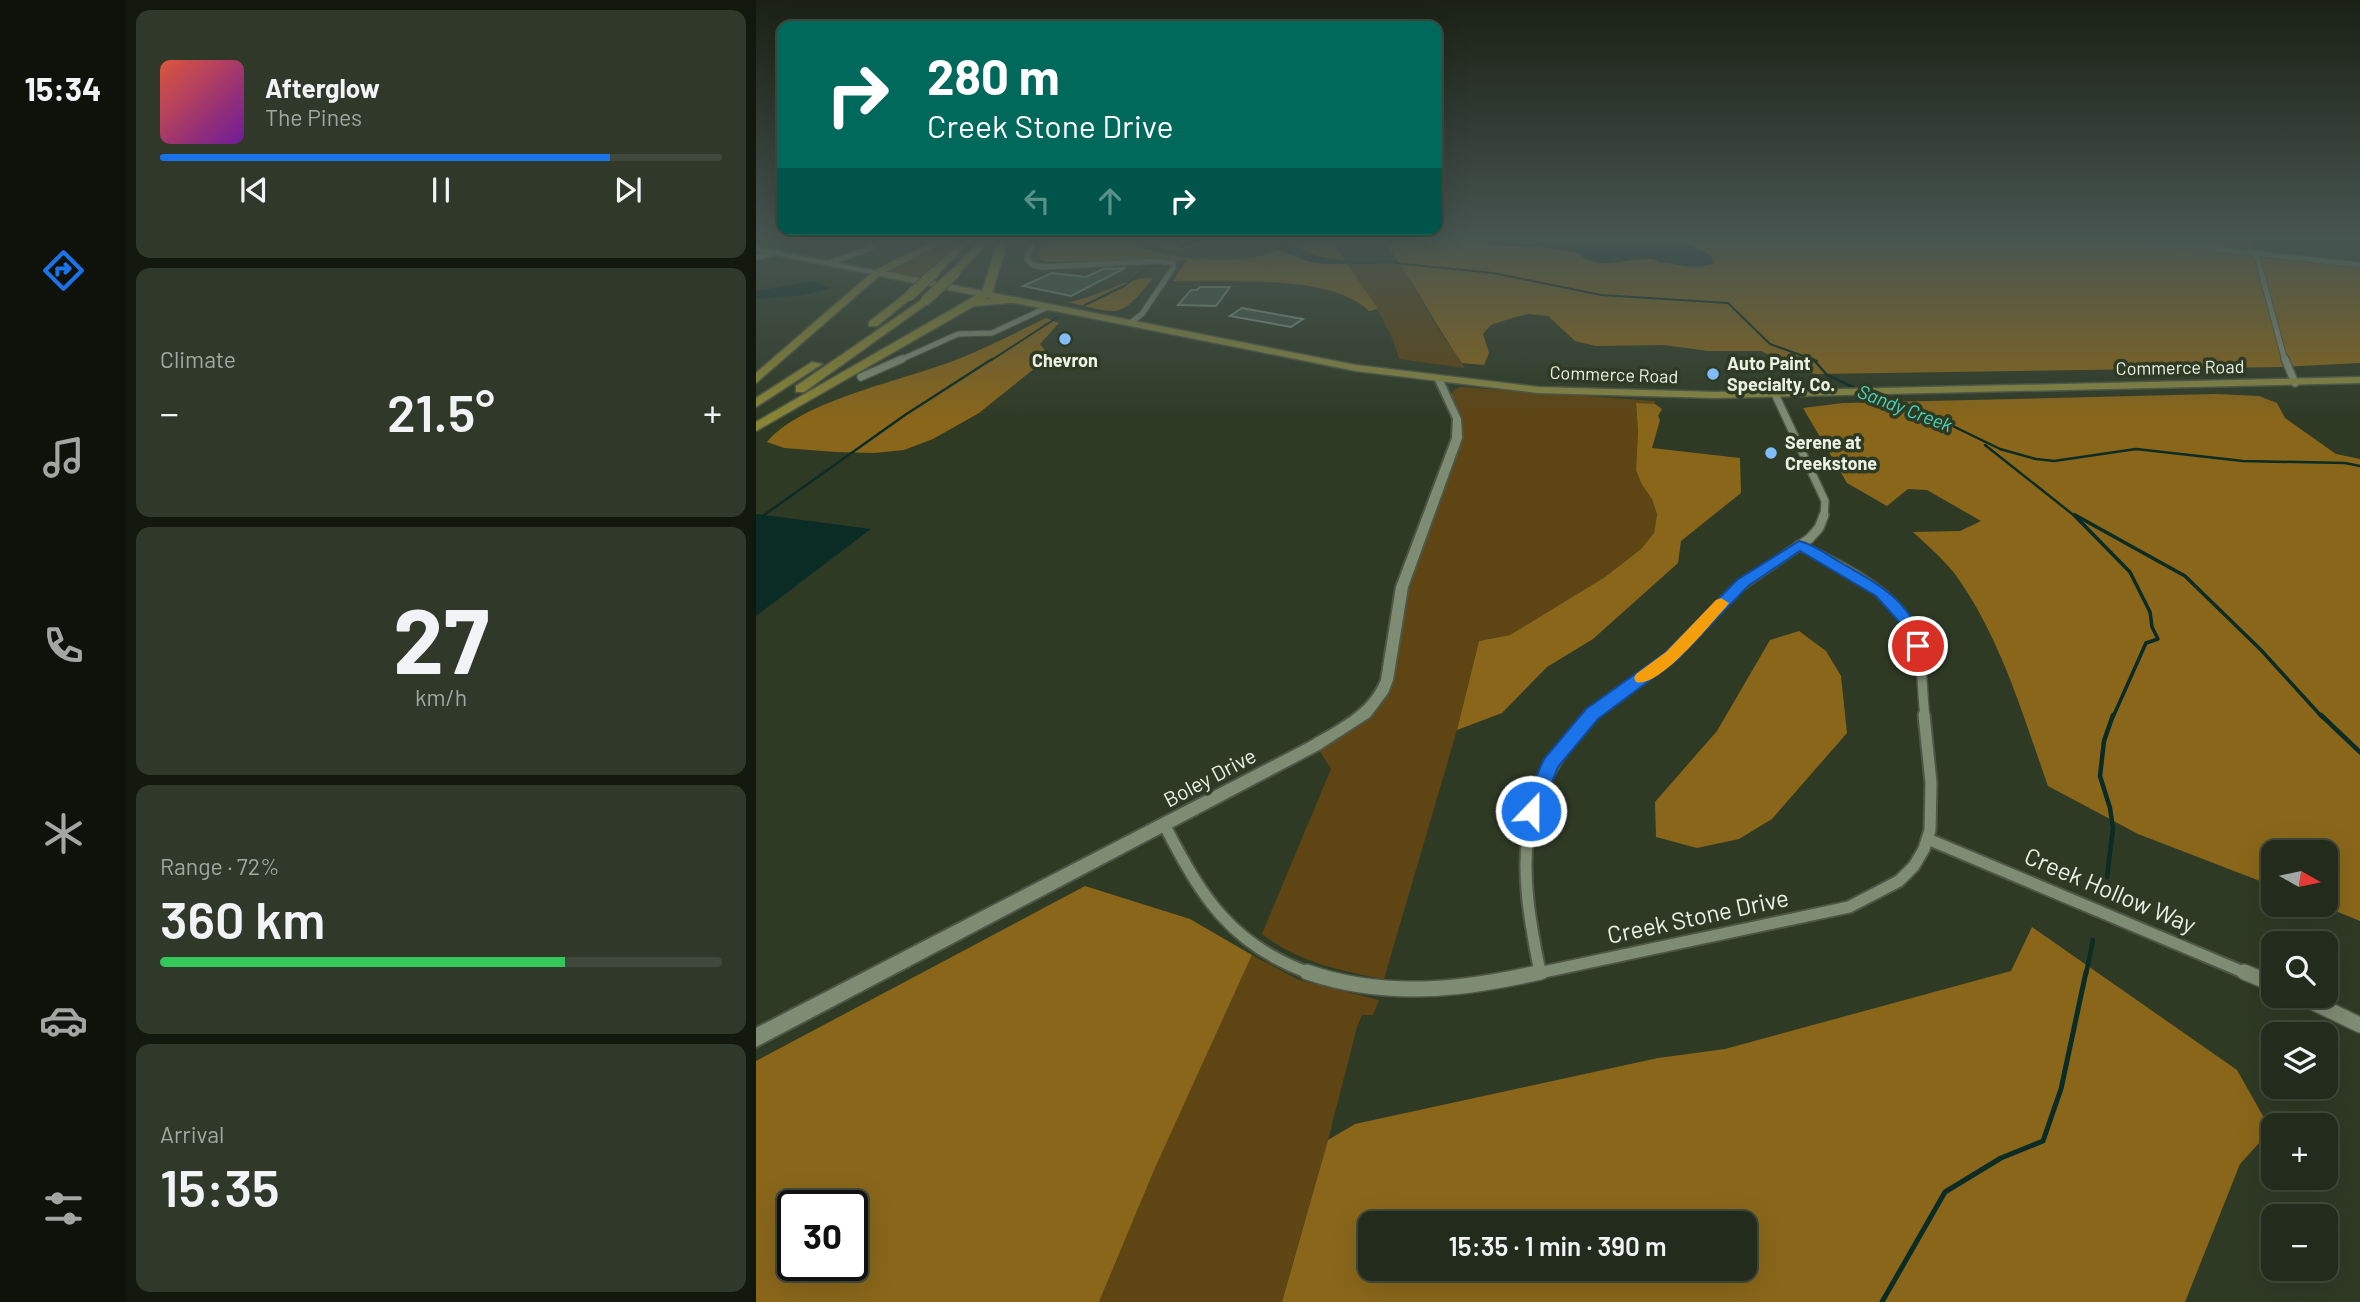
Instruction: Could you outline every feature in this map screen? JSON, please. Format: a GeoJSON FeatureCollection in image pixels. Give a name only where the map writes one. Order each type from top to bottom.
{"type":"FeatureCollection","features":[{"type":"Feature","properties":{"kind":"highway"},"geometry":{"type":"LineString","coordinates":[[756,379],[848,299]]}},
{"type":"Feature","properties":{"kind":"highway"},"geometry":{"type":"LineString","coordinates":[[756,403],[839,349],[905,299]]}},
{"type":"Feature","properties":{"kind":"highway"},"geometry":{"type":"LineString","coordinates":[[756,418],[927,299]]}},
{"type":"Feature","properties":{"kind":"highway"},"geometry":{"type":"LineString","coordinates":[[756,427],[979,299]]}},
{"type":"Feature","properties":{"kind":"highway","name":"Commerce Road"},"geometry":{"type":"LineString","coordinates":[[1010,299],[1356,368],[1538,390],[1775,394],[2360,380]]}},
{"type":"Feature","properties":{"kind":"highway"},"geometry":{"type":"LineString","coordinates":[[966,306],[1016,300]]}},
{"type":"Feature","properties":{"kind":"street"},"geometry":{"type":"LineString","coordinates":[[1130,323],[1141,316],[1153,299]]}},
{"type":"Feature","properties":{"kind":"street"},"geometry":{"type":"LineString","coordinates":[[2268,299],[2289,374],[2295,383]]}},
{"type":"Feature","properties":{"kind":"street"},"geometry":{"type":"LineString","coordinates":[[861,377],[958,334],[992,333],[1048,307]]}},
{"type":"Feature","properties":{"kind":"street","name":"Boley Drive"},"geometry":{"type":"LineString","coordinates":[[756,1038],[1165,825],[1365,714],[1382,693],[1391,665],[1402,587],[1424,523],[1453,455],[1457,438],[1457,419],[1439,380]]}},
{"type":"Feature","properties":{"kind":"street"},"geometry":{"type":"LineString","coordinates":[[1540,972],[1526,902],[1525,840],[1531,811],[1551,764],[1592,714],[1671,656],[1743,583],[1799,545],[1816,531],[1823,520],[1825,501],[1775,394]]}},
{"type":"Feature","properties":{"kind":"street","name":"Creek Stone Drive"},"geometry":{"type":"LineString","coordinates":[[1165,825],[1196,883],[1223,919],[1262,949],[1309,973],[1357,986],[1425,992],[1467,989],[1849,906],[1885,891],[1910,872],[1930,840],[1934,804],[1918,646],[1909,624],[1895,604],[1881,592],[1799,545]]}},
{"type":"Feature","properties":{"kind":"street","name":"Creek Hollow Way"},"geometry":{"type":"LineString","coordinates":[[1930,840],[2261,979]]}},
{"type":"Feature","properties":{"kind":"street"},"geometry":{"type":"LineString","coordinates":[[2324,1008],[2360,1026]]}},
{"type":"Feature","properties":{"kind":"shaded area"},"geometry":{"type":"Polygon","coordinates":[[[1135,299],[1116,311],[1067,302],[1135,299]]]}},
{"type":"Feature","properties":{"kind":"shaded area"},"geometry":{"type":"Polygon","coordinates":[[[1352,299],[1371,299],[1378,309],[1369,311],[1352,299]]]}},
{"type":"Feature","properties":{"kind":"shaded area"},"geometry":{"type":"Polygon","coordinates":[[[1370,299],[1421,299],[1465,368],[1399,359],[1384,322],[1370,299]]]}},
{"type":"Feature","properties":{"kind":"shaded area"},"geometry":{"type":"Polygon","coordinates":[[[1421,299],[2360,299],[2360,363],[2282,367],[1816,374],[1804,372],[1761,351],[1708,351],[1664,345],[1596,346],[1575,341],[1548,316],[1528,314],[1491,325],[1483,334],[1489,353],[1484,365],[1462,363],[1421,299]]]}},
{"type":"Feature","properties":{"kind":"shaded area"},"geometry":{"type":"Polygon","coordinates":[[[1046,318],[1059,323],[1040,344],[1050,356],[979,413],[933,439],[904,450],[874,453],[784,448],[767,442],[783,427],[830,402],[958,359],[1046,318]]]}},
{"type":"Feature","properties":{"kind":"shaded area"},"geometry":{"type":"Polygon","coordinates":[[[1461,387],[1655,401],[1655,404],[1636,404],[1636,470],[1652,499],[1657,516],[1654,533],[1641,549],[1605,577],[1510,635],[1479,641],[1457,730],[1384,979],[1320,964],[1290,952],[1262,934],[1331,769],[1319,750],[1370,716],[1388,694],[1394,679],[1406,592],[1461,444],[1460,419],[1451,395],[1461,387]]]}},
{"type":"Feature","properties":{"kind":"shaded area"},"geometry":{"type":"Polygon","coordinates":[[[2215,394],[2259,396],[2277,403],[2285,418],[2336,454],[2360,459],[2360,921],[2338,912],[2338,840],[2261,840],[2261,881],[2138,834],[2048,786],[2009,677],[1985,624],[1955,574],[1913,532],[1960,531],[1981,521],[1927,490],[1908,489],[1887,506],[1847,483],[1803,408],[1843,403],[2215,394]]]}},
{"type":"Feature","properties":{"kind":"shaded area"},"geometry":{"type":"Polygon","coordinates":[[[1636,403],[1655,404],[1662,409],[1658,416],[1660,420],[1652,448],[1740,458],[1741,493],[1681,541],[1678,563],[1593,639],[1547,667],[1502,713],[1457,730],[1479,641],[1510,635],[1605,577],[1641,549],[1654,533],[1657,515],[1652,499],[1636,470],[1636,403]]]}},
{"type":"Feature","properties":{"kind":"shaded area"},"geometry":{"type":"Polygon","coordinates":[[[1799,631],[1826,651],[1841,676],[1847,733],[1772,819],[1739,839],[1697,848],[1656,837],[1655,802],[1717,731],[1770,640],[1799,631]]]}},
{"type":"Feature","properties":{"kind":"shaded area"},"geometry":{"type":"Polygon","coordinates":[[[1085,886],[1190,919],[1252,955],[1155,1168],[1099,1302],[756,1302],[756,1061],[1085,886]]]}},
{"type":"Feature","properties":{"kind":"shaded area"},"geometry":{"type":"Polygon","coordinates":[[[2032,927],[2237,1070],[2261,1113],[2261,1141],[2240,1164],[2185,1302],[1282,1302],[1328,1140],[1355,1124],[1658,1058],[1725,1049],[2011,971],[2032,927]]]}},
{"type":"Feature","properties":{"kind":"shaded area"},"geometry":{"type":"Polygon","coordinates":[[[1252,955],[1299,980],[1379,1000],[1373,1015],[1362,1015],[1357,1027],[1282,1302],[1099,1302],[1155,1168],[1252,955]]]}},
{"type":"Feature","properties":{"kind":"water"},"geometry":{"type":"Polygon","coordinates":[[[756,514],[764,515],[871,529],[756,616],[756,514]]]}},
{"type":"Feature","properties":{"kind":"building"},"geometry":{"type":"Polygon","coordinates":[[[1183,299],[1221,299],[1216,306],[1178,305],[1183,299]]]}},
{"type":"Feature","properties":{"kind":"building"},"geometry":{"type":"Polygon","coordinates":[[[1242,308],[1303,319],[1291,327],[1230,316],[1242,308]]]}},
{"type":"Feature","properties":{"kind":"waterway"},"geometry":{"type":"LineString","coordinates":[[1085,305],[1098,299]]}},
{"type":"Feature","properties":{"kind":"waterway","name":"Sandy Creek"},"geometry":{"type":"LineString","coordinates":[[1661,299],[1728,303],[1770,344],[1814,360]]}},
{"type":"Feature","properties":{"kind":"waterway"},"geometry":{"type":"LineString","coordinates":[[990,361],[1058,317]]}},
{"type":"Feature","properties":{"kind":"waterway"},"geometry":{"type":"LineString","coordinates":[[764,515],[905,415],[992,359]]}},
{"type":"Feature","properties":{"kind":"waterway","name":"Sandy Creek"},"geometry":{"type":"LineString","coordinates":[[1814,360],[1827,375],[1857,389]]}},
{"type":"Feature","properties":{"kind":"waterway","name":"Sandy Creek"},"geometry":{"type":"LineString","coordinates":[[1864,393],[1889,405],[1922,411],[2000,449],[2036,459],[2054,461],[2136,449],[2243,461],[2345,463],[2360,466]]}},
{"type":"Feature","properties":{"kind":"waterway"},"geometry":{"type":"LineString","coordinates":[[1985,445],[2076,517]]}},
{"type":"Feature","properties":{"kind":"waterway"},"geometry":{"type":"LineString","coordinates":[[2078,517],[2075,515],[2185,576],[2261,650],[2322,717]]}},
{"type":"Feature","properties":{"kind":"waterway"},"geometry":{"type":"LineString","coordinates":[[2076,517],[2130,572],[2150,612],[2152,627],[2158,639],[2146,643],[2113,717]]}},
{"type":"Feature","properties":{"kind":"waterway"},"geometry":{"type":"LineString","coordinates":[[2107,877],[2113,828],[2100,776],[2104,741],[2113,715]]}},
{"type":"Feature","properties":{"kind":"waterway"},"geometry":{"type":"LineString","coordinates":[[2321,715],[2360,752]]}},
{"type":"Feature","properties":{"kind":"waterway"},"geometry":{"type":"LineString","coordinates":[[2086,974],[2093,940]]}},
{"type":"Feature","properties":{"kind":"waterway"},"geometry":{"type":"LineString","coordinates":[[1882,1302],[1945,1192],[2001,1158],[2043,1141],[2061,1089],[2086,972]]}},
{"type":"Feature","properties":{"kind":"slow traffic"},"geometry":{"type":"LineString","coordinates":[[1642,678],[1671,656],[1721,603]]}},
{"type":"Feature","properties":{"kind":"place","name":"Chevron"},"geometry":{"type":"Point","coordinates":[1065,339]}},
{"type":"Feature","properties":{"kind":"place","name":"Auto Paint Specialty, Co."},"geometry":{"type":"Point","coordinates":[1713,374]}},
{"type":"Feature","properties":{"kind":"place","name":"Serene at Creekstone"},"geometry":{"type":"Point","coordinates":[1771,453]}},
{"type":"Feature","properties":{"kind":"route"},"geometry":{"type":"LineString","coordinates":[[1531,811],[1551,764],[1592,714],[1659,667],[1743,583],[1799,545],[1881,592],[1895,604],[1909,624],[1918,646]]}}]}
